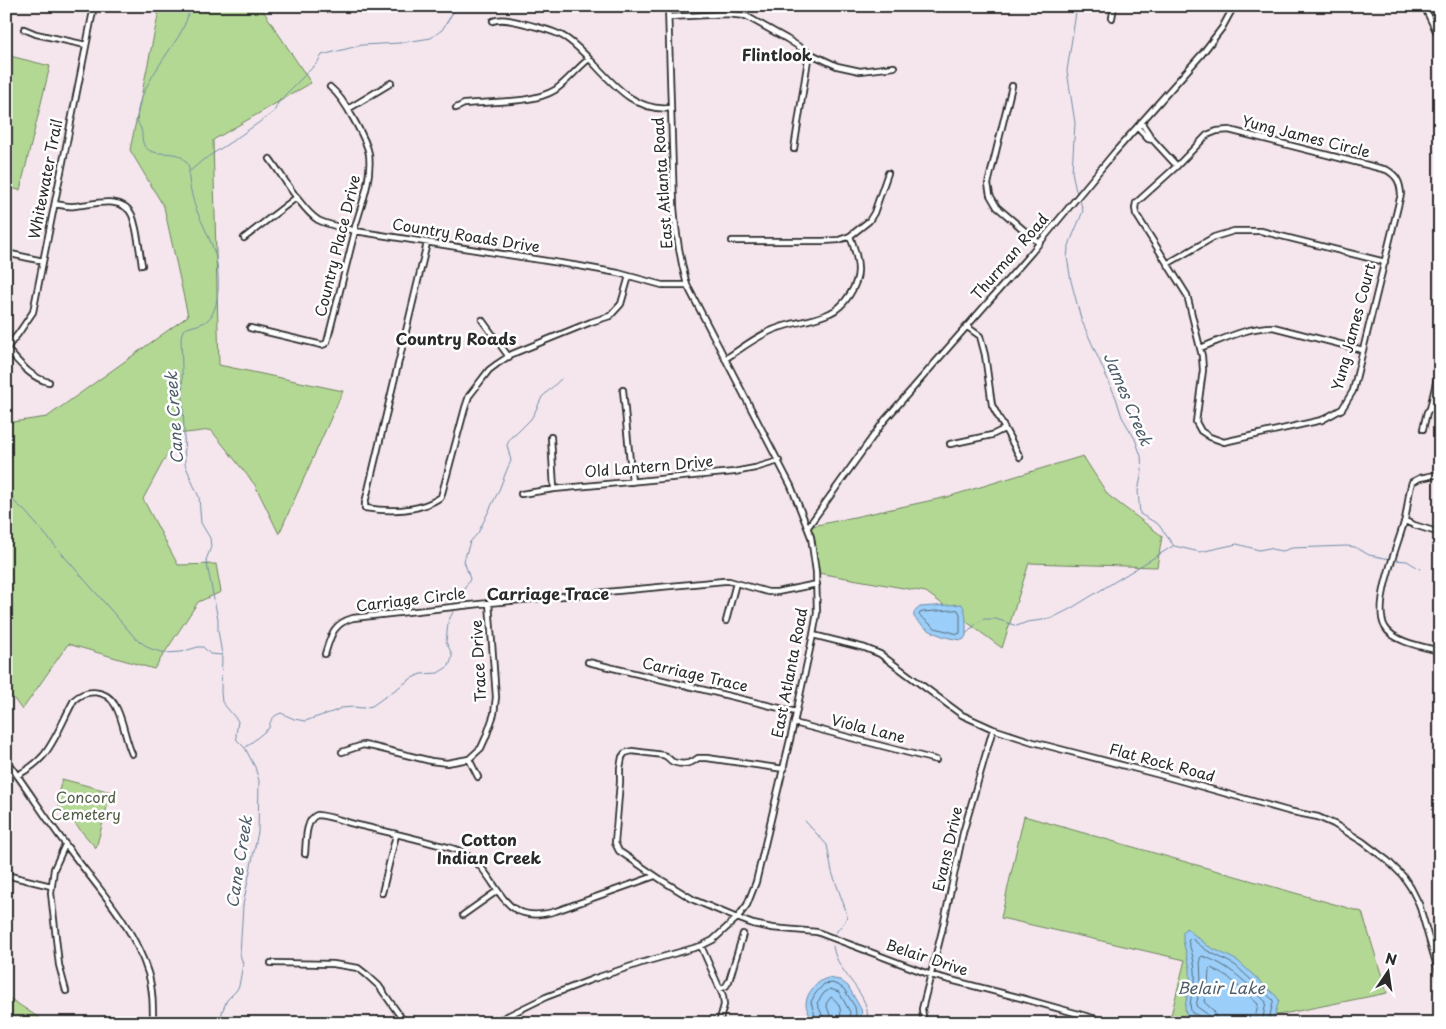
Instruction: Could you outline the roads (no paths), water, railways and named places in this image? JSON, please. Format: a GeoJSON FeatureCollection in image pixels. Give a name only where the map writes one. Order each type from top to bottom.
{"type":"FeatureCollection","features":[{"type":"Feature","properties":{"kind":"street","name":"Whitewater Trail"},"geometry":{"type":"LineString","coordinates":[[6,349],[33,312],[94,6]]}},
{"type":"Feature","properties":{"kind":"street","name":"East Atlanta Road"},"geometry":{"type":"LineString","coordinates":[[492,1023],[593,979],[701,946],[713,940],[737,918],[747,905],[756,882],[784,769],[813,635],[817,584],[811,536],[779,460],[687,285],[681,262],[675,226],[668,6]]}},
{"type":"Feature","properties":{"kind":"street"},"geometry":{"type":"LineString","coordinates":[[1112,18],[1114,6]]}},
{"type":"Feature","properties":{"kind":"street","name":"Thurman Road"},"geometry":{"type":"LineString","coordinates":[[808,528],[884,421],[1040,243],[1141,122],[1203,53],[1222,28],[1234,6]]}},
{"type":"Feature","properties":{"kind":"street"},"geometry":{"type":"LineString","coordinates":[[1424,6],[1440,37]]}},
{"type":"Feature","properties":{"kind":"street"},"geometry":{"type":"LineString","coordinates":[[669,17],[727,14],[746,16],[809,53],[837,66],[860,71],[894,67]]}},
{"type":"Feature","properties":{"kind":"street"},"geometry":{"type":"LineString","coordinates":[[492,20],[498,18],[551,31],[569,41],[616,87],[635,101],[665,109],[671,108]]}},
{"type":"Feature","properties":{"kind":"street"},"geometry":{"type":"LineString","coordinates":[[24,29],[36,34],[86,45]]}},
{"type":"Feature","properties":{"kind":"street"},"geometry":{"type":"LineString","coordinates":[[794,150],[809,53]]}},
{"type":"Feature","properties":{"kind":"street"},"geometry":{"type":"LineString","coordinates":[[456,108],[464,104],[525,100],[545,95],[563,84],[589,59]]}},
{"type":"Feature","properties":{"kind":"street"},"geometry":{"type":"LineString","coordinates":[[348,109],[391,83]]}},
{"type":"Feature","properties":{"kind":"street"},"geometry":{"type":"LineString","coordinates":[[1012,86],[988,184],[990,195],[997,207],[1040,243]]}},
{"type":"Feature","properties":{"kind":"street","name":"Country Place Drive"},"geometry":{"type":"LineString","coordinates":[[250,328],[325,344],[327,342],[352,240],[356,231],[355,227],[364,198],[369,171],[369,154],[366,144],[348,109],[330,87]]}},
{"type":"Feature","properties":{"kind":"street"},"geometry":{"type":"LineString","coordinates":[[1141,122],[1153,140],[1177,166]]}},
{"type":"Feature","properties":{"kind":"street"},"geometry":{"type":"LineString","coordinates":[[1137,127],[1148,139],[1153,140]]}},
{"type":"Feature","properties":{"kind":"street","name":"Yung James Circle"},"geometry":{"type":"LineString","coordinates":[[1210,437],[1201,431],[1196,422],[1203,370],[1200,348],[1187,295],[1136,214],[1136,203],[1207,136],[1217,131],[1229,130],[1387,170],[1394,174]]}},
{"type":"Feature","properties":{"kind":"street","name":"Country Roads Drive"},"geometry":{"type":"LineString","coordinates":[[270,159],[314,217],[333,226],[629,276],[662,285],[687,285]]}},
{"type":"Feature","properties":{"kind":"street"},"geometry":{"type":"LineString","coordinates":[[732,241],[823,241],[839,240],[850,236],[869,221],[874,213],[888,173]]}},
{"type":"Feature","properties":{"kind":"street","name":"Yung James Court"},"geometry":{"type":"LineString","coordinates":[[1210,437],[1224,442],[1322,420],[1342,409],[1353,391],[1401,194],[1400,183],[1394,174]]}},
{"type":"Feature","properties":{"kind":"street"},"geometry":{"type":"LineString","coordinates":[[244,238],[297,197]]}},
{"type":"Feature","properties":{"kind":"street"},"geometry":{"type":"LineString","coordinates":[[55,204],[74,206],[113,202],[127,208],[134,220],[142,265]]}},
{"type":"Feature","properties":{"kind":"street"},"geometry":{"type":"LineString","coordinates":[[1167,264],[1214,236],[1234,231],[1261,231],[1384,262]]}},
{"type":"Feature","properties":{"kind":"street"},"geometry":{"type":"LineString","coordinates":[[725,359],[766,333],[777,328],[821,317],[832,313],[841,306],[852,290],[857,275],[856,252],[850,236]]}},
{"type":"Feature","properties":{"kind":"street"},"geometry":{"type":"LineString","coordinates":[[427,243],[365,508],[387,510],[416,508],[433,503],[441,498],[465,408],[470,396],[489,370],[508,357],[610,316],[621,304],[629,276]]}},
{"type":"Feature","properties":{"kind":"street"},"geometry":{"type":"LineString","coordinates":[[6,253],[43,261]]}},
{"type":"Feature","properties":{"kind":"street"},"geometry":{"type":"LineString","coordinates":[[482,320],[508,357]]}},
{"type":"Feature","properties":{"kind":"street"},"geometry":{"type":"LineString","coordinates":[[966,326],[980,336],[985,355],[992,405],[1020,457]]}},
{"type":"Feature","properties":{"kind":"street"},"geometry":{"type":"LineString","coordinates":[[1200,348],[1261,327],[1273,328],[1363,350]]}},
{"type":"Feature","properties":{"kind":"street"},"geometry":{"type":"LineString","coordinates":[[6,349],[34,377],[49,382]]}},
{"type":"Feature","properties":{"kind":"street"},"geometry":{"type":"LineString","coordinates":[[1423,429],[1427,412],[1430,409],[1440,365]]}},
{"type":"Feature","properties":{"kind":"street"},"geometry":{"type":"LineString","coordinates":[[623,390],[632,482]]}},
{"type":"Feature","properties":{"kind":"street"},"geometry":{"type":"LineString","coordinates":[[1430,409],[1440,406]]}},
{"type":"Feature","properties":{"kind":"street"},"geometry":{"type":"LineString","coordinates":[[950,444],[992,435],[1004,429]]}},
{"type":"Feature","properties":{"kind":"street"},"geometry":{"type":"LineString","coordinates":[[551,437],[554,489]]}},
{"type":"Feature","properties":{"kind":"street","name":"Old Lantern Drive"},"geometry":{"type":"LineString","coordinates":[[521,494],[554,489],[734,472],[755,468],[779,460]]}},
{"type":"Feature","properties":{"kind":"street"},"geometry":{"type":"LineString","coordinates":[[1440,474],[1412,482],[1404,521],[1390,563],[1380,614],[1385,627],[1392,635],[1408,642],[1440,651]]}},
{"type":"Feature","properties":{"kind":"street"},"geometry":{"type":"LineString","coordinates":[[1404,521],[1440,533]]}},
{"type":"Feature","properties":{"kind":"street","name":"Carriage Circle"},"geometry":{"type":"LineString","coordinates":[[325,654],[331,636],[342,622],[361,617],[724,581],[768,592],[817,584]]}},
{"type":"Feature","properties":{"kind":"street"},"geometry":{"type":"LineString","coordinates":[[726,621],[736,583]]}},
{"type":"Feature","properties":{"kind":"street","name":"Trace Drive"},"geometry":{"type":"LineString","coordinates":[[469,759],[481,748],[494,714],[496,684],[489,603]]}},
{"type":"Feature","properties":{"kind":"street","name":"Flat Rock Road"},"geometry":{"type":"LineString","coordinates":[[813,635],[865,648],[880,654],[962,715],[993,729],[1033,742],[1318,818],[1334,824],[1363,842],[1388,861],[1403,876],[1419,904],[1440,977]]}},
{"type":"Feature","properties":{"kind":"street","name":"Carriage Trace"},"geometry":{"type":"LineString","coordinates":[[588,662],[796,712]]}},
{"type":"Feature","properties":{"kind":"street"},"geometry":{"type":"LineString","coordinates":[[18,776],[43,756],[74,700],[79,696],[92,692],[104,695],[115,704],[132,754]]}},
{"type":"Feature","properties":{"kind":"street","name":"Viola Lane"},"geometry":{"type":"LineString","coordinates":[[794,724],[936,760]]}},
{"type":"Feature","properties":{"kind":"street","name":"Evans Drive"},"geometry":{"type":"LineString","coordinates":[[924,1023],[922,1009],[942,931],[963,833],[993,729]]}},
{"type":"Feature","properties":{"kind":"street"},"geometry":{"type":"LineString","coordinates":[[342,752],[363,745],[431,761],[447,763],[469,759],[478,778]]}},
{"type":"Feature","properties":{"kind":"street","name":"Belair Drive"},"geometry":{"type":"LineString","coordinates":[[784,769],[707,758],[698,758],[696,761],[687,764],[673,762],[663,755],[632,751],[625,753],[622,757],[620,768],[615,843],[619,851],[654,876],[694,900],[753,924],[772,928],[817,932],[931,976],[1111,1023]]}},
{"type":"Feature","properties":{"kind":"street"},"geometry":{"type":"LineString","coordinates":[[6,760],[65,845],[104,894],[129,930],[149,974],[152,992],[153,1023]]}},
{"type":"Feature","properties":{"kind":"street"},"geometry":{"type":"LineString","coordinates":[[304,854],[310,820],[317,816],[422,840],[462,852],[485,871],[497,891],[516,911],[522,914],[534,915],[556,911],[654,876]]}},
{"type":"Feature","properties":{"kind":"street"},"geometry":{"type":"LineString","coordinates":[[382,893],[396,835]]}},
{"type":"Feature","properties":{"kind":"street"},"geometry":{"type":"LineString","coordinates":[[65,845],[56,861],[51,886],[59,965],[66,991]]}},
{"type":"Feature","properties":{"kind":"street"},"geometry":{"type":"LineString","coordinates":[[6,875],[51,886]]}},
{"type":"Feature","properties":{"kind":"street"},"geometry":{"type":"LineString","coordinates":[[463,915],[497,891]]}},
{"type":"Feature","properties":{"kind":"street"},"geometry":{"type":"LineString","coordinates":[[720,989],[726,986],[729,981],[743,934]]}},
{"type":"Feature","properties":{"kind":"street"},"geometry":{"type":"LineString","coordinates":[[701,946],[724,1001],[719,1023]]}},
{"type":"Feature","properties":{"kind":"street"},"geometry":{"type":"LineString","coordinates":[[271,963],[333,964],[358,968],[379,986],[405,1023]]}},
{"type":"Feature","properties":{"kind":"water"},"geometry":{"type":"Polygon","coordinates":[[[962,604],[965,611],[966,624],[966,636],[963,640],[949,638],[929,630],[914,617],[914,612],[920,607],[962,604]]]}},
{"type":"Feature","properties":{"kind":"water","name":"Belair Lake"},"geometry":{"type":"Polygon","coordinates":[[[1186,928],[1208,946],[1238,961],[1276,996],[1279,1000],[1273,1021],[1228,1023],[1198,1021],[1188,1017],[1185,1007],[1190,981],[1190,968],[1183,941],[1183,932],[1186,928]]]}},
{"type":"Feature","properties":{"kind":"water"},"geometry":{"type":"Polygon","coordinates":[[[828,978],[840,980],[848,986],[861,1009],[862,1014],[858,1023],[814,1023],[807,1009],[808,996],[820,981],[828,978]]]}},
{"type":"Feature","properties":{"kind":"waterway","name":"Cane Creek"},"geometry":{"type":"LineString","coordinates":[[191,6],[180,34],[145,89],[140,101],[138,123],[145,147],[155,152],[177,155],[188,164],[190,187],[196,209],[212,245],[218,268],[217,300],[211,317],[205,322],[183,330],[181,337],[185,464],[199,497],[201,523],[210,538],[211,547],[206,560],[218,619],[222,655],[222,702],[238,721],[237,740],[245,748],[255,767],[259,781],[258,832],[243,905],[240,954],[243,964],[239,986],[227,1000],[222,1012],[222,1023]]}},
{"type":"Feature","properties":{"kind":"waterway"},"geometry":{"type":"LineString","coordinates":[[190,171],[203,160],[274,112],[279,101],[317,63],[322,55],[362,45],[400,43],[431,38],[442,30],[458,6]]}},
{"type":"Feature","properties":{"kind":"waterway","name":"James Creek"},"geometry":{"type":"LineString","coordinates":[[1077,6],[1067,71],[1075,123],[1072,171],[1077,193]]}},
{"type":"Feature","properties":{"kind":"waterway","name":"James Creek"},"geometry":{"type":"LineString","coordinates":[[1079,197],[1083,211],[1071,240],[1067,257],[1071,281],[1081,319],[1116,398],[1122,417],[1135,439],[1141,456],[1142,472],[1138,491],[1140,514],[1158,524],[1174,546],[1200,552],[1237,544],[1259,550],[1269,548],[1283,551],[1292,548],[1347,546],[1355,547],[1369,555],[1390,559]]}},
{"type":"Feature","properties":{"kind":"waterway"},"geometry":{"type":"LineString","coordinates":[[456,604],[470,579],[464,561],[470,542],[478,533],[511,461],[507,445],[511,437],[530,420],[542,397],[561,379]]}},
{"type":"Feature","properties":{"kind":"waterway"},"geometry":{"type":"LineString","coordinates":[[6,495],[24,510],[136,639],[151,649],[166,653],[203,647],[210,654],[222,655]]}},
{"type":"Feature","properties":{"kind":"waterway"},"geometry":{"type":"LineString","coordinates":[[966,633],[984,619],[996,619],[1017,626],[1027,622],[1050,619],[1070,609],[1173,546]]}},
{"type":"Feature","properties":{"kind":"waterway","name":"James Creek"},"geometry":{"type":"LineString","coordinates":[[1394,560],[1407,561],[1420,569]]}},
{"type":"Feature","properties":{"kind":"waterway"},"geometry":{"type":"LineString","coordinates":[[246,747],[269,728],[272,719],[281,713],[294,719],[305,721],[341,708],[372,706],[412,678],[421,674],[438,673],[449,666],[452,654],[446,642],[448,622],[454,610]]}},
{"type":"Feature","properties":{"kind":"waterway"},"geometry":{"type":"LineString","coordinates":[[805,821],[827,845],[832,872],[845,908],[847,916],[845,921],[834,935]]}},
{"type":"Feature","properties":{"kind":"waterway"},"geometry":{"type":"LineString","coordinates":[[833,946],[841,966],[865,1003],[867,1023]]}},
{"type":"Feature","properties":{"kind":"waterway"},"geometry":{"type":"LineString","coordinates":[[6,1021],[12,1023]]}},
{"type":"Feature","properties":{"kind":"district","name":"Flintlook"},"geometry":{"type":"Point","coordinates":[777,55]}},
{"type":"Feature","properties":{"kind":"district","name":"Country Roads"},"geometry":{"type":"Point","coordinates":[456,339]}},
{"type":"Feature","properties":{"kind":"district","name":"Carriage Trace"},"geometry":{"type":"Point","coordinates":[548,594]}},
{"type":"Feature","properties":{"kind":"district","name":"Cotton Indian Creek"},"geometry":{"type":"Point","coordinates":[489,849]}},
{"type":"Feature","properties":{"kind":"park label","name":"Concord Cemetery"},"geometry":{"type":"Point","coordinates":[86,806]}}]}
